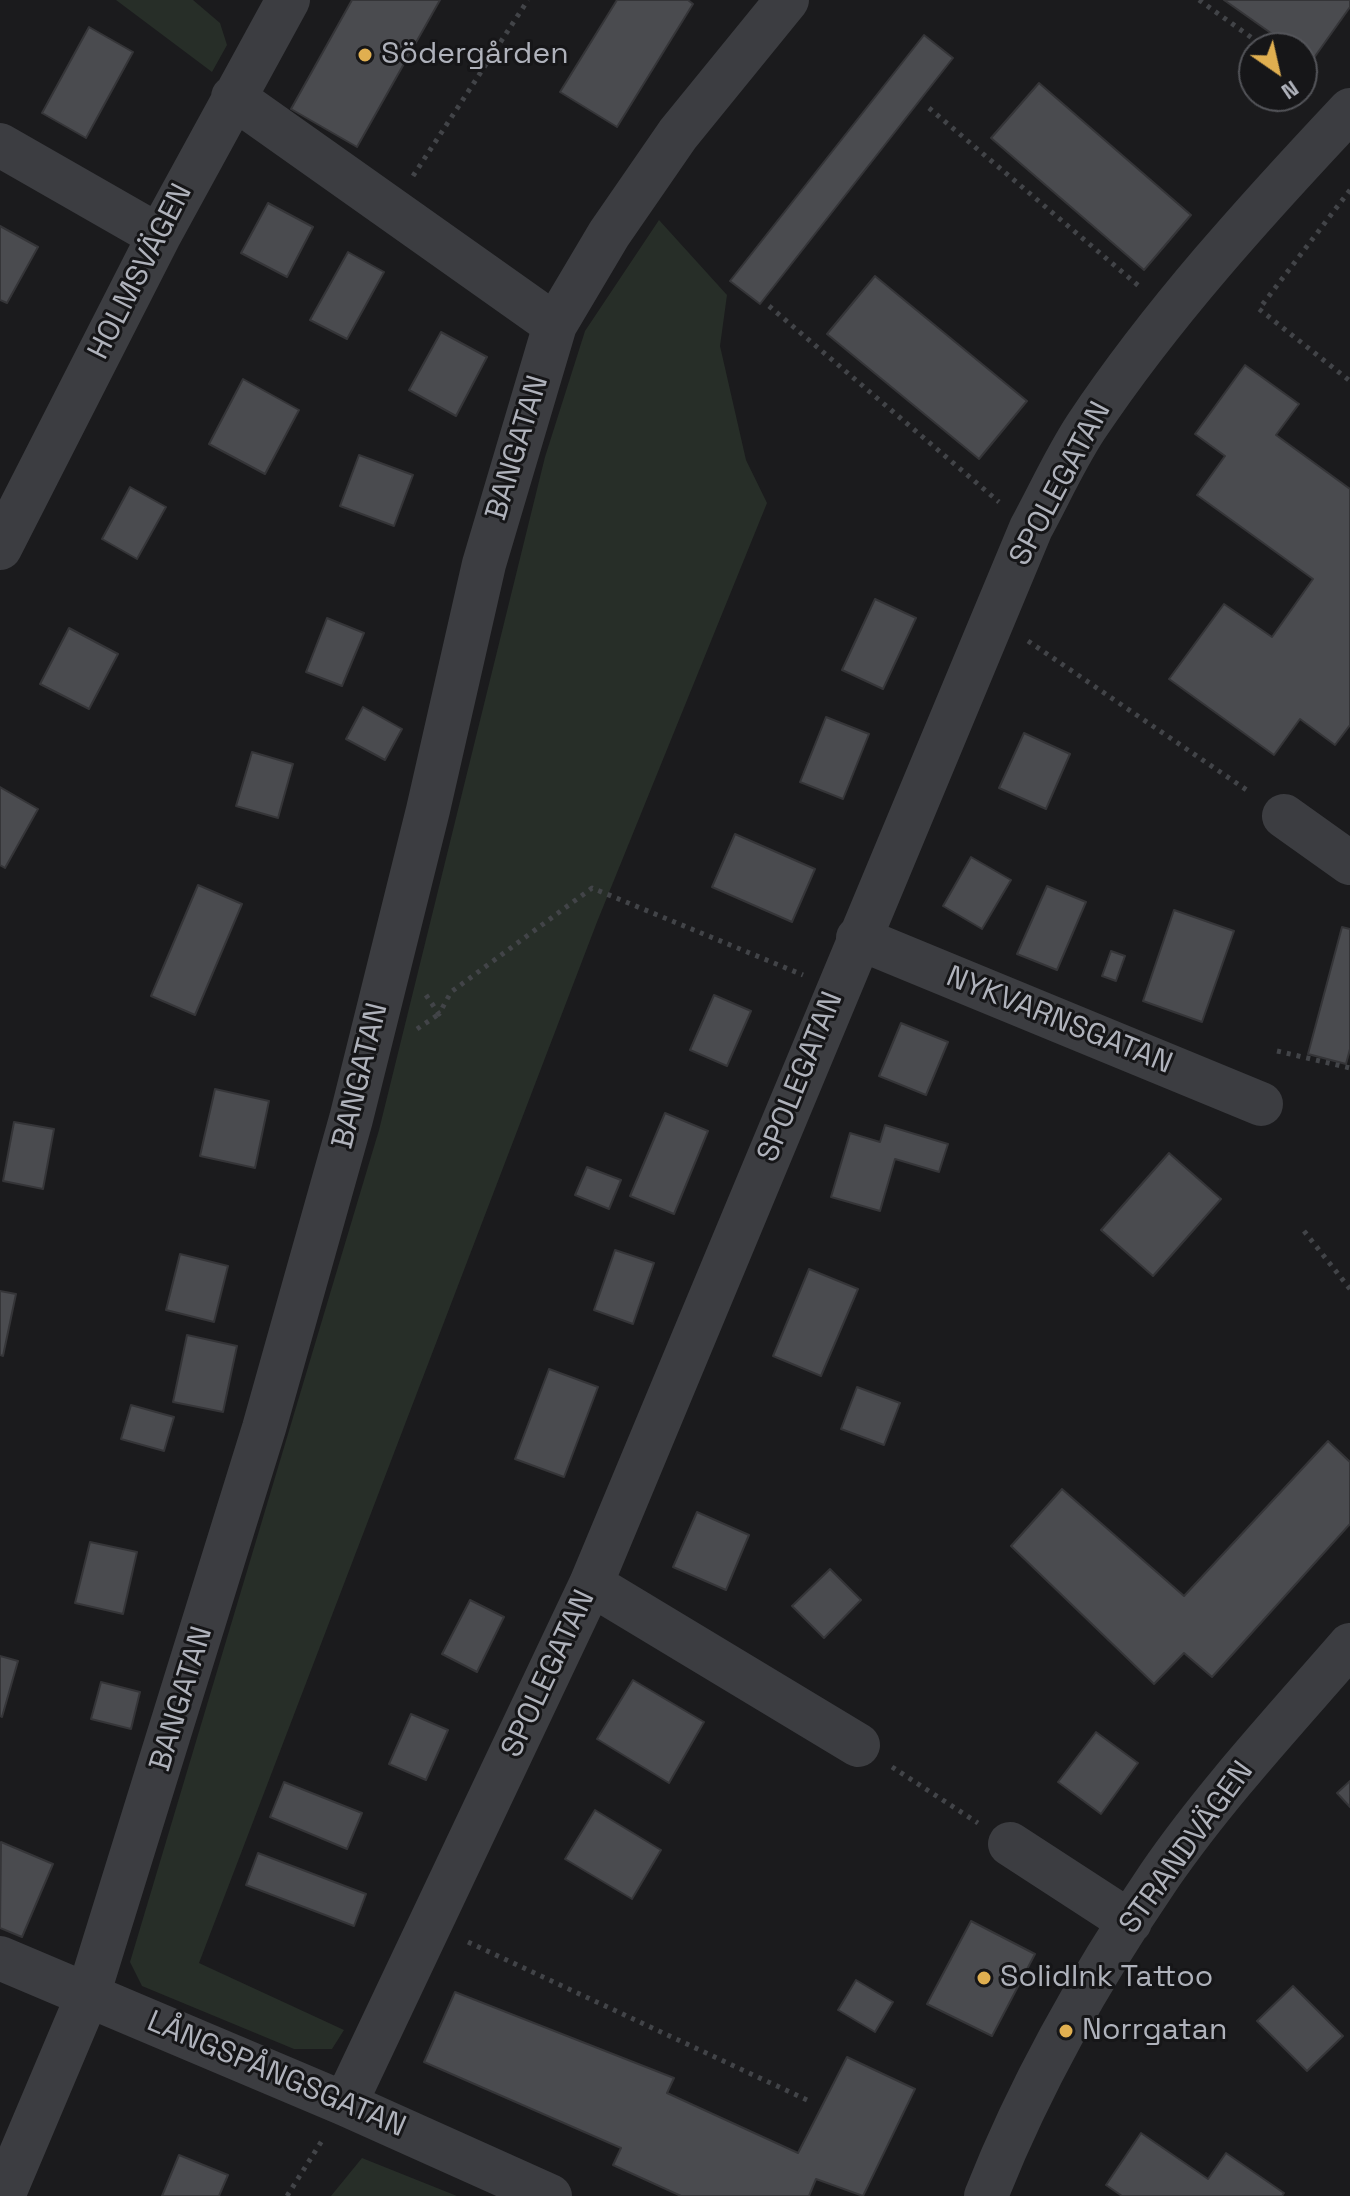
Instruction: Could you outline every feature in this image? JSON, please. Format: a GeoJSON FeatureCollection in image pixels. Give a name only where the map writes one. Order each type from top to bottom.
{"type":"FeatureCollection","features":[{"type":"Feature","properties":{"kind":"street","name":"HOLMSVÄGEN"},"geometry":{"type":"LineString","coordinates":[[0,548],[159,236],[288,0]]}},
{"type":"Feature","properties":{"kind":"street","name":"BANGATAN"},"geometry":{"type":"LineString","coordinates":[[3,2196],[88,1995],[264,1428],[351,1119],[484,564],[555,325],[609,234],[678,134],[787,0]]}},
{"type":"Feature","properties":{"kind":"street"},"geometry":{"type":"LineString","coordinates":[[233,97],[555,325]]}},
{"type":"Feature","properties":{"kind":"street","name":"SPOLEGATAN"},"geometry":{"type":"LineString","coordinates":[[345,2104],[591,1584],[1031,528],[1084,430],[1172,314],[1350,110]]}},
{"type":"Feature","properties":{"kind":"street"},"geometry":{"type":"LineString","coordinates":[[0,145],[159,236]]}},
{"type":"Feature","properties":{"kind":"street"},"geometry":{"type":"LineString","coordinates":[[1284,816],[1350,863]]}},
{"type":"Feature","properties":{"kind":"street","name":"NYKVARNSGATAN"},"geometry":{"type":"LineString","coordinates":[[858,938],[1261,1104]]}},
{"type":"Feature","properties":{"kind":"street"},"geometry":{"type":"LineString","coordinates":[[591,1584],[858,1745]]}},
{"type":"Feature","properties":{"kind":"street","name":"STRANDVÄGEN"},"geometry":{"type":"LineString","coordinates":[[986,2196],[1037,2086],[1081,2002],[1130,1922],[1191,1833],[1350,1645]]}},
{"type":"Feature","properties":{"kind":"street"},"geometry":{"type":"LineString","coordinates":[[1010,1844],[1130,1922]]}},
{"type":"Feature","properties":{"kind":"street","name":"LÅNGSPÅNGSGATAN"},"geometry":{"type":"LineString","coordinates":[[0,1958],[345,2104],[550,2196]]}},
{"type":"Feature","properties":{"kind":"path"},"geometry":{"type":"LineString","coordinates":[[393,212],[431,144],[528,0]]}},
{"type":"Feature","properties":{"kind":"path"},"geometry":{"type":"LineString","coordinates":[[1199,0],[1244,32]]}},
{"type":"Feature","properties":{"kind":"path"},"geometry":{"type":"LineString","coordinates":[[929,108],[1172,314]]}},
{"type":"Feature","properties":{"kind":"path"},"geometry":{"type":"LineString","coordinates":[[1350,190],[1259,309],[1350,381]]}},
{"type":"Feature","properties":{"kind":"path"},"geometry":{"type":"LineString","coordinates":[[769,306],[1031,528]]}},
{"type":"Feature","properties":{"kind":"path"},"geometry":{"type":"LineString","coordinates":[[992,621],[1029,641],[1284,816]]}},
{"type":"Feature","properties":{"kind":"path"},"geometry":{"type":"LineString","coordinates":[[394,947],[439,1014],[451,992],[592,888],[837,989]]}},
{"type":"Feature","properties":{"kind":"path"},"geometry":{"type":"LineString","coordinates":[[1277,1051],[1350,1068]]}},
{"type":"Feature","properties":{"kind":"path"},"geometry":{"type":"LineString","coordinates":[[1304,1231],[1350,1289]]}},
{"type":"Feature","properties":{"kind":"path"},"geometry":{"type":"LineString","coordinates":[[858,1745],[1010,1844]]}},
{"type":"Feature","properties":{"kind":"path"},"geometry":{"type":"LineString","coordinates":[[430,1924],[807,2100]]}},
{"type":"Feature","properties":{"kind":"path"},"geometry":{"type":"LineString","coordinates":[[287,2196],[345,2104]]}},
{"type":"Feature","properties":{"kind":"shaded area"},"geometry":{"type":"Polygon","coordinates":[[[116,0],[193,0],[220,23],[227,45],[212,72],[116,0]]]}},
{"type":"Feature","properties":{"kind":"shaded area"},"geometry":{"type":"Polygon","coordinates":[[[659,220],[727,295],[720,346],[746,460],[767,503],[597,922],[199,1963],[344,2030],[332,2049],[294,2049],[142,1986],[130,1962],[379,1130],[545,457],[585,331],[659,220]]]}},
{"type":"Feature","properties":{"kind":"shaded area"},"geometry":{"type":"Polygon","coordinates":[[[362,2158],[457,2196],[331,2196],[362,2158]]]}},
{"type":"Feature","properties":{"kind":"building","name":"Södergården"},"geometry":{"type":"Polygon","coordinates":[[[352,0],[440,0],[357,147],[291,109],[352,0]]]}},
{"type":"Feature","properties":{"kind":"building"},"geometry":{"type":"Polygon","coordinates":[[[617,0],[688,0],[693,4],[617,127],[560,92],[617,0]]]}},
{"type":"Feature","properties":{"kind":"building"},"geometry":{"type":"Polygon","coordinates":[[[1224,0],[1350,0],[1350,7],[1318,52],[1318,32],[1269,32],[1224,0]]]}},
{"type":"Feature","properties":{"kind":"building"},"geometry":{"type":"Polygon","coordinates":[[[89,27],[133,52],[86,138],[42,113],[89,27]]]}},
{"type":"Feature","properties":{"kind":"building"},"geometry":{"type":"Polygon","coordinates":[[[924,35],[953,58],[760,304],[730,281],[924,35]]]}},
{"type":"Feature","properties":{"kind":"building"},"geometry":{"type":"Polygon","coordinates":[[[1039,83],[1191,215],[1144,270],[991,138],[1039,83]]]}},
{"type":"Feature","properties":{"kind":"building"},"geometry":{"type":"Polygon","coordinates":[[[268,203],[313,227],[287,277],[241,253],[268,203]]]}},
{"type":"Feature","properties":{"kind":"building"},"geometry":{"type":"Polygon","coordinates":[[[0,226],[38,247],[7,303],[0,300],[0,226]]]}},
{"type":"Feature","properties":{"kind":"building"},"geometry":{"type":"Polygon","coordinates":[[[348,252],[384,272],[347,339],[310,320],[348,252]]]}},
{"type":"Feature","properties":{"kind":"building"},"geometry":{"type":"Polygon","coordinates":[[[875,276],[1027,401],[979,459],[827,334],[875,276]]]}},
{"type":"Feature","properties":{"kind":"building"},"geometry":{"type":"Polygon","coordinates":[[[441,332],[487,357],[456,416],[409,390],[441,332]]]}},
{"type":"Feature","properties":{"kind":"building"},"geometry":{"type":"Polygon","coordinates":[[[1245,365],[1299,404],[1276,435],[1350,489],[1350,725],[1335,745],[1300,719],[1274,755],[1169,679],[1224,604],[1272,637],[1313,579],[1197,495],[1225,456],[1195,434],[1245,365]]]}},
{"type":"Feature","properties":{"kind":"building"},"geometry":{"type":"Polygon","coordinates":[[[243,379],[299,410],[265,474],[209,444],[243,379]]]}},
{"type":"Feature","properties":{"kind":"building"},"geometry":{"type":"Polygon","coordinates":[[[359,455],[413,475],[394,526],[340,506],[359,455]]]}},
{"type":"Feature","properties":{"kind":"building"},"geometry":{"type":"Polygon","coordinates":[[[130,487],[166,507],[137,559],[102,539],[130,487]]]}},
{"type":"Feature","properties":{"kind":"building"},"geometry":{"type":"Polygon","coordinates":[[[875,599],[916,618],[883,689],[842,670],[875,599]]]}},
{"type":"Feature","properties":{"kind":"building"},"geometry":{"type":"Polygon","coordinates":[[[327,618],[364,633],[342,686],[306,672],[327,618]]]}},
{"type":"Feature","properties":{"kind":"building"},"geometry":{"type":"Polygon","coordinates":[[[69,628],[118,654],[89,709],[40,684],[69,628]]]}},
{"type":"Feature","properties":{"kind":"building"},"geometry":{"type":"Polygon","coordinates":[[[363,707],[402,729],[385,760],[346,739],[363,707]]]}},
{"type":"Feature","properties":{"kind":"building"},"geometry":{"type":"Polygon","coordinates":[[[826,717],[869,734],[843,799],[800,782],[826,717]]]}},
{"type":"Feature","properties":{"kind":"building"},"geometry":{"type":"Polygon","coordinates":[[[1024,733],[1070,754],[1046,809],[999,788],[1024,733]]]}},
{"type":"Feature","properties":{"kind":"building"},"geometry":{"type":"Polygon","coordinates":[[[252,752],[293,764],[278,818],[236,806],[252,752]]]}},
{"type":"Feature","properties":{"kind":"building"},"geometry":{"type":"Polygon","coordinates":[[[0,787],[38,809],[5,868],[0,865],[0,787]]]}},
{"type":"Feature","properties":{"kind":"building"},"geometry":{"type":"Polygon","coordinates":[[[735,834],[815,869],[792,922],[712,887],[735,834]]]}},
{"type":"Feature","properties":{"kind":"building"},"geometry":{"type":"Polygon","coordinates":[[[971,857],[1011,880],[982,929],[943,906],[971,857]]]}},
{"type":"Feature","properties":{"kind":"building"},"geometry":{"type":"Polygon","coordinates":[[[198,885],[242,904],[195,1015],[151,996],[198,885]]]}},
{"type":"Feature","properties":{"kind":"building"},"geometry":{"type":"Polygon","coordinates":[[[1047,886],[1086,902],[1057,970],[1017,954],[1047,886]]]}},
{"type":"Feature","properties":{"kind":"building"},"geometry":{"type":"Polygon","coordinates":[[[1174,910],[1234,931],[1202,1022],[1143,1001],[1174,910]]]}},
{"type":"Feature","properties":{"kind":"building"},"geometry":{"type":"Polygon","coordinates":[[[1342,927],[1350,929],[1350,1049],[1346,1064],[1308,1054],[1342,927]]]}},
{"type":"Feature","properties":{"kind":"building"},"geometry":{"type":"Polygon","coordinates":[[[1111,951],[1125,956],[1116,981],[1102,976],[1111,951]]]}},
{"type":"Feature","properties":{"kind":"building"},"geometry":{"type":"Polygon","coordinates":[[[714,995],[751,1011],[727,1066],[690,1050],[714,995]]]}},
{"type":"Feature","properties":{"kind":"building"},"geometry":{"type":"Polygon","coordinates":[[[901,1023],[948,1042],[926,1095],[879,1076],[901,1023]]]}},
{"type":"Feature","properties":{"kind":"building"},"geometry":{"type":"Polygon","coordinates":[[[215,1089],[269,1101],[255,1168],[200,1156],[215,1089]]]}},
{"type":"Feature","properties":{"kind":"building"},"geometry":{"type":"Polygon","coordinates":[[[665,1113],[708,1131],[674,1214],[630,1196],[665,1113]]]}},
{"type":"Feature","properties":{"kind":"building"},"geometry":{"type":"Polygon","coordinates":[[[14,1122],[54,1129],[43,1189],[3,1181],[14,1122]]]}},
{"type":"Feature","properties":{"kind":"building"},"geometry":{"type":"Polygon","coordinates":[[[885,1125],[948,1144],[939,1172],[895,1159],[880,1211],[831,1197],[850,1133],[880,1142],[885,1125]]]}},
{"type":"Feature","properties":{"kind":"building"},"geometry":{"type":"Polygon","coordinates":[[[1169,1153],[1221,1199],[1153,1276],[1101,1230],[1169,1153]]]}},
{"type":"Feature","properties":{"kind":"building"},"geometry":{"type":"Polygon","coordinates":[[[587,1167],[621,1180],[609,1209],[575,1195],[587,1167]]]}},
{"type":"Feature","properties":{"kind":"building"},"geometry":{"type":"Polygon","coordinates":[[[615,1250],[654,1263],[633,1324],[594,1310],[615,1250]]]}},
{"type":"Feature","properties":{"kind":"building"},"geometry":{"type":"Polygon","coordinates":[[[180,1254],[228,1266],[214,1322],[166,1310],[180,1254]]]}},
{"type":"Feature","properties":{"kind":"building"},"geometry":{"type":"Polygon","coordinates":[[[809,1269],[858,1289],[821,1376],[773,1356],[809,1269]]]}},
{"type":"Feature","properties":{"kind":"building"},"geometry":{"type":"Polygon","coordinates":[[[0,1291],[16,1294],[3,1356],[0,1355],[0,1291]]]}},
{"type":"Feature","properties":{"kind":"building"},"geometry":{"type":"Polygon","coordinates":[[[187,1335],[237,1346],[223,1412],[173,1402],[187,1335]]]}},
{"type":"Feature","properties":{"kind":"building"},"geometry":{"type":"Polygon","coordinates":[[[549,1369],[598,1387],[564,1477],[515,1459],[549,1369]]]}},
{"type":"Feature","properties":{"kind":"building"},"geometry":{"type":"Polygon","coordinates":[[[857,1387],[900,1403],[884,1445],[841,1429],[857,1387]]]}},
{"type":"Feature","properties":{"kind":"building"},"geometry":{"type":"Polygon","coordinates":[[[131,1405],[174,1417],[164,1451],[121,1439],[131,1405]]]}},
{"type":"Feature","properties":{"kind":"building"},"geometry":{"type":"Polygon","coordinates":[[[1328,1441],[1350,1462],[1350,1524],[1212,1677],[1184,1653],[1154,1684],[1011,1546],[1062,1489],[1184,1596],[1328,1441]]]}},
{"type":"Feature","properties":{"kind":"building"},"geometry":{"type":"Polygon","coordinates":[[[697,1512],[749,1535],[726,1590],[673,1567],[697,1512]]]}},
{"type":"Feature","properties":{"kind":"building"},"geometry":{"type":"Polygon","coordinates":[[[90,1542],[137,1552],[123,1614],[75,1603],[90,1542]]]}},
{"type":"Feature","properties":{"kind":"building"},"geometry":{"type":"Polygon","coordinates":[[[830,1569],[861,1600],[824,1638],[792,1606],[830,1569]]]}},
{"type":"Feature","properties":{"kind":"building"},"geometry":{"type":"Polygon","coordinates":[[[470,1600],[504,1617],[477,1672],[442,1654],[470,1600]]]}},
{"type":"Feature","properties":{"kind":"building"},"geometry":{"type":"Polygon","coordinates":[[[0,1656],[18,1661],[2,1717],[0,1716],[0,1656]]]}},
{"type":"Feature","properties":{"kind":"building"},"geometry":{"type":"Polygon","coordinates":[[[633,1680],[704,1722],[669,1783],[597,1739],[633,1680]]]}},
{"type":"Feature","properties":{"kind":"building"},"geometry":{"type":"Polygon","coordinates":[[[101,1682],[140,1692],[131,1729],[91,1719],[101,1682]]]}},
{"type":"Feature","properties":{"kind":"building"},"geometry":{"type":"Polygon","coordinates":[[[411,1714],[448,1730],[426,1780],[389,1764],[411,1714]]]}},
{"type":"Feature","properties":{"kind":"building"},"geometry":{"type":"Polygon","coordinates":[[[1096,1732],[1138,1763],[1101,1814],[1058,1782],[1096,1732]]]}},
{"type":"Feature","properties":{"kind":"building"},"geometry":{"type":"Polygon","coordinates":[[[1350,1781],[1350,1807],[1337,1793],[1350,1781]]]}},
{"type":"Feature","properties":{"kind":"building"},"geometry":{"type":"Polygon","coordinates":[[[284,1782],[362,1813],[347,1849],[270,1817],[284,1782]]]}},
{"type":"Feature","properties":{"kind":"building"},"geometry":{"type":"Polygon","coordinates":[[[595,1810],[661,1850],[632,1899],[565,1859],[595,1810]]]}},
{"type":"Feature","properties":{"kind":"building"},"geometry":{"type":"Polygon","coordinates":[[[1,1842],[53,1864],[22,1937],[0,1928],[1,1842]]]}},
{"type":"Feature","properties":{"kind":"building"},"geometry":{"type":"Polygon","coordinates":[[[258,1853],[366,1894],[354,1926],[246,1885],[258,1853]]]}},
{"type":"Feature","properties":{"kind":"building"},"geometry":{"type":"Polygon","coordinates":[[[971,1921],[1035,1954],[992,2036],[927,2004],[971,1921]]]}},
{"type":"Feature","properties":{"kind":"building"},"geometry":{"type":"Polygon","coordinates":[[[856,1980],[893,2002],[875,2032],[838,2010],[856,1980]]]}},
{"type":"Feature","properties":{"kind":"building"},"geometry":{"type":"Polygon","coordinates":[[[1293,1986],[1343,2036],[1307,2071],[1257,2021],[1293,1986]]]}},
{"type":"Feature","properties":{"kind":"building"},"geometry":{"type":"Polygon","coordinates":[[[455,1992],[674,2078],[667,2093],[798,2153],[847,2057],[915,2089],[863,2196],[816,2179],[809,2196],[681,2196],[613,2165],[621,2148],[424,2062],[455,1992]]]}},
{"type":"Feature","properties":{"kind":"building"},"geometry":{"type":"Polygon","coordinates":[[[1141,2133],[1208,2179],[1226,2153],[1284,2193],[1282,2196],[1122,2196],[1106,2185],[1141,2133]]]}},
{"type":"Feature","properties":{"kind":"building"},"geometry":{"type":"Polygon","coordinates":[[[179,2155],[228,2175],[219,2196],[162,2196],[179,2155]]]}},
{"type":"Feature","properties":{"kind":"place","name":"Södergården"},"geometry":{"type":"Point","coordinates":[365,55]}},
{"type":"Feature","properties":{"kind":"place","name":"SolidInk Tattoo"},"geometry":{"type":"Point","coordinates":[984,1978]}},
{"type":"Feature","properties":{"kind":"place","name":"Norrgatan"},"geometry":{"type":"Point","coordinates":[1066,2031]}}]}
